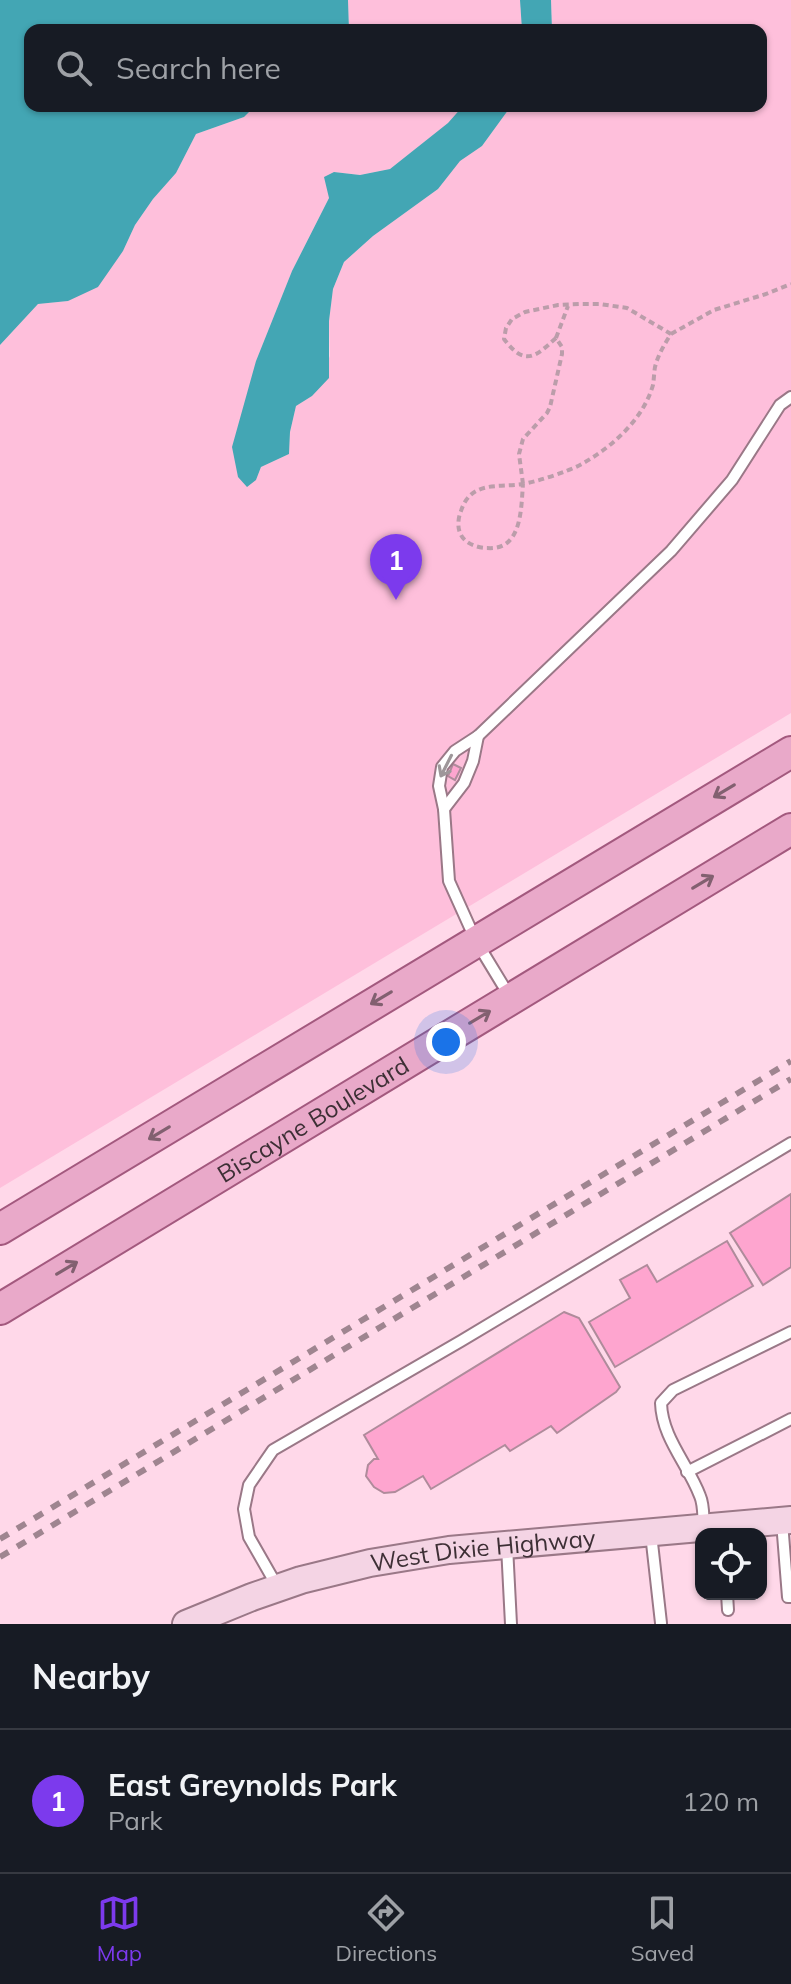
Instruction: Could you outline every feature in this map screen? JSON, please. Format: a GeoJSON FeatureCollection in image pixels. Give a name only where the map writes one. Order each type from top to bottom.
{"type":"FeatureCollection","features":[{"type":"Feature","properties":{"kind":"main road"},"geometry":{"type":"LineString","coordinates":[[0,1229],[791,752]]}},
{"type":"Feature","properties":{"kind":"main road","name":"Biscayne Boulevard"},"geometry":{"type":"LineString","coordinates":[[0,1309],[791,829]]}},
{"type":"Feature","properties":{"kind":"street","name":"West Dixie Highway"},"geometry":{"type":"LineString","coordinates":[[724,1528],[786,1520]]}},
{"type":"Feature","properties":{"kind":"street","name":"West Dixie Highway"},"geometry":{"type":"LineString","coordinates":[[186,1624],[301,1580],[370,1563],[449,1550],[695,1530]]}},
{"type":"Feature","properties":{"kind":"lane"},"geometry":{"type":"LineString","coordinates":[[511,999],[476,941],[449,881],[444,809],[439,786],[442,767],[455,751],[478,736],[671,551],[732,480],[780,405],[791,397]]}},
{"type":"Feature","properties":{"kind":"lane"},"geometry":{"type":"LineString","coordinates":[[444,809],[464,783],[478,736]]}},
{"type":"Feature","properties":{"kind":"lane"},"geometry":{"type":"LineString","coordinates":[[278,1588],[249,1537],[244,1509],[249,1485],[273,1450],[791,1143]]}},
{"type":"Feature","properties":{"kind":"lane"},"geometry":{"type":"LineString","coordinates":[[716,1528],[667,1432],[661,1403],[673,1390],[791,1332]]}},
{"type":"Feature","properties":{"kind":"lane"},"geometry":{"type":"LineString","coordinates":[[687,1472],[791,1419]]}},
{"type":"Feature","properties":{"kind":"lane"},"geometry":{"type":"LineString","coordinates":[[786,1520],[788,1597],[791,1597]]}},
{"type":"Feature","properties":{"kind":"lane"},"geometry":{"type":"LineString","coordinates":[[650,1532],[661,1623]]}},
{"type":"Feature","properties":{"kind":"lane"},"geometry":{"type":"LineString","coordinates":[[507,1545],[511,1624]]}},
{"type":"Feature","properties":{"kind":"lane"},"geometry":{"type":"LineString","coordinates":[[727,1600],[728,1610]]}},
{"type":"Feature","properties":{"kind":"path"},"geometry":{"type":"LineString","coordinates":[[556,338],[562,347],[562,354],[550,407],[523,439],[519,454],[523,484],[518,527],[505,545],[492,549],[478,548],[466,541],[458,527],[459,516],[470,496],[491,485],[523,484],[579,466],[621,435],[643,409],[654,382],[660,351],[671,334],[714,310],[791,284]]}},
{"type":"Feature","properties":{"kind":"path"},"geometry":{"type":"LineString","coordinates":[[568,305],[556,338],[534,356],[522,356],[513,351],[504,339],[512,319],[525,312],[558,305],[600,304],[627,308],[671,334]]}},
{"type":"Feature","properties":{"kind":"shaded area"},"geometry":{"type":"Polygon","coordinates":[[[348,0],[520,0],[522,24],[349,24],[348,0]]]}},
{"type":"Feature","properties":{"kind":"shaded area"},"geometry":{"type":"Polygon","coordinates":[[[551,0],[791,0],[791,713],[0,1188],[0,345],[38,304],[68,301],[123,251],[135,225],[176,173],[196,134],[244,117],[249,112],[458,112],[449,123],[390,169],[360,175],[334,172],[329,198],[292,271],[256,361],[256,480],[261,467],[289,454],[296,406],[312,396],[330,356],[329,321],[333,289],[344,262],[373,236],[438,189],[460,160],[482,146],[507,112],[767,112],[767,24],[552,24],[551,0]]]}},
{"type":"Feature","properties":{"kind":"water"},"geometry":{"type":"Polygon","coordinates":[[[0,0],[348,0],[349,24],[24,24],[24,112],[249,112],[244,117],[196,134],[176,173],[135,225],[123,251],[98,287],[68,301],[38,304],[0,345],[0,0]]]}},
{"type":"Feature","properties":{"kind":"water"},"geometry":{"type":"Polygon","coordinates":[[[520,0],[551,0],[552,24],[522,24],[520,0]]]}},
{"type":"Feature","properties":{"kind":"water"},"geometry":{"type":"Polygon","coordinates":[[[458,112],[507,112],[482,146],[460,161],[438,189],[373,236],[344,262],[333,289],[329,321],[329,378],[312,396],[296,406],[289,454],[261,467],[256,480],[247,487],[238,477],[232,447],[256,361],[292,271],[329,198],[324,177],[334,172],[360,175],[390,169],[458,112]]]}},
{"type":"Feature","properties":{"kind":"building"},"geometry":{"type":"Polygon","coordinates":[[[453,764],[461,768],[455,780],[448,776],[453,764]]]}},
{"type":"Feature","properties":{"kind":"building"},"geometry":{"type":"Polygon","coordinates":[[[791,1194],[791,1267],[763,1285],[730,1233],[791,1194]]]}},
{"type":"Feature","properties":{"kind":"building"},"geometry":{"type":"Polygon","coordinates":[[[727,1241],[753,1286],[615,1367],[589,1322],[630,1298],[620,1280],[647,1265],[657,1282],[727,1241]]]}},
{"type":"Feature","properties":{"kind":"building"},"geometry":{"type":"Polygon","coordinates":[[[564,1312],[579,1318],[620,1387],[616,1392],[557,1433],[551,1426],[510,1451],[505,1445],[431,1489],[423,1476],[395,1492],[384,1493],[374,1487],[366,1476],[368,1465],[378,1459],[364,1435],[564,1312]]]}},
{"type":"Feature","properties":{"kind":"railway"},"geometry":{"type":"LineString","coordinates":[[0,1539],[791,1061]]}},
{"type":"Feature","properties":{"kind":"railway"},"geometry":{"type":"LineString","coordinates":[[0,1557],[791,1079]]}},
{"type":"Feature","properties":{"kind":"place","name":"East Greynolds Park"},"geometry":{"type":"Point","coordinates":[396,600]}}]}
